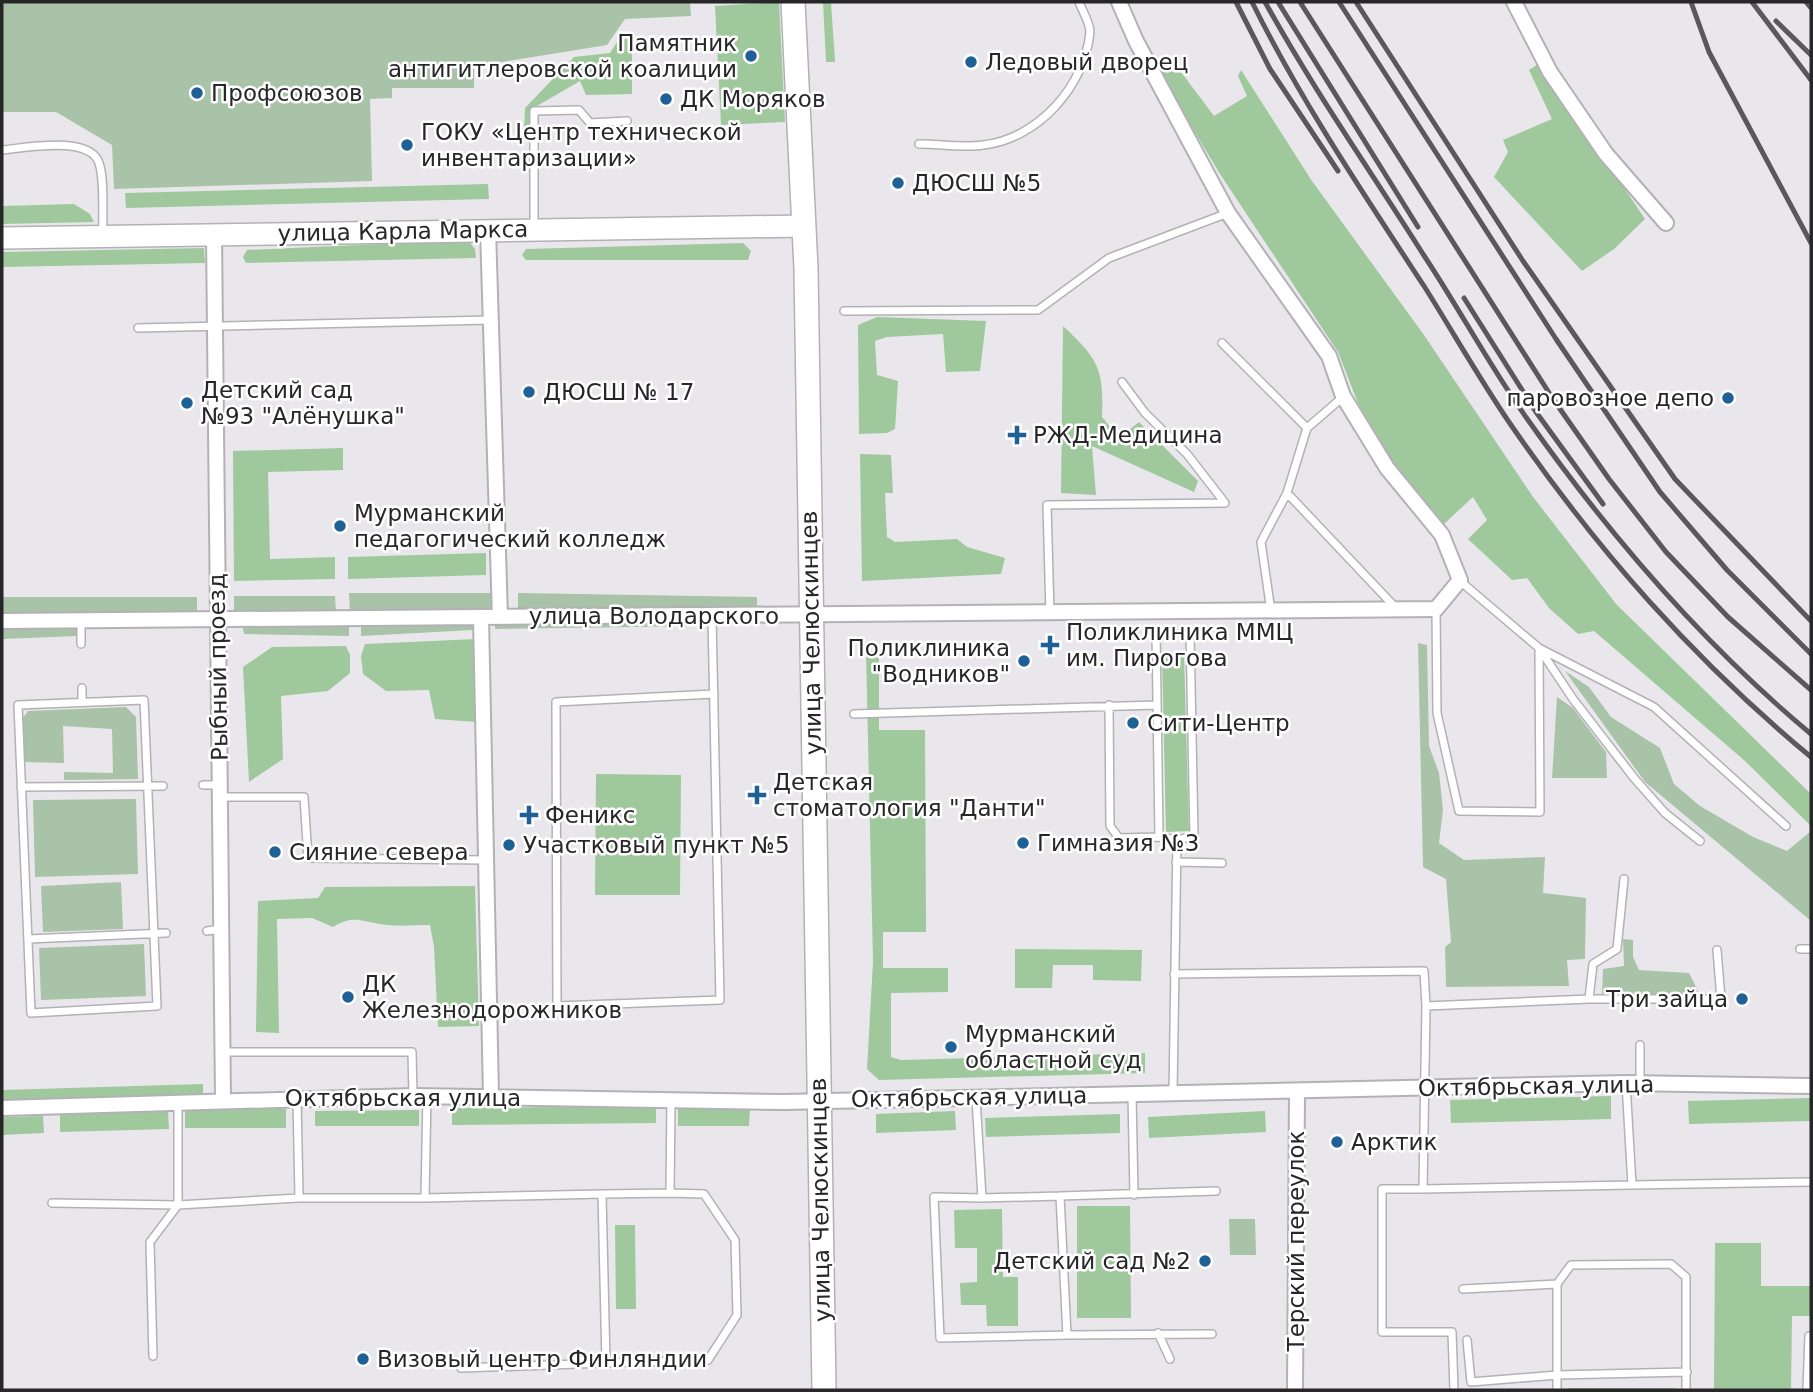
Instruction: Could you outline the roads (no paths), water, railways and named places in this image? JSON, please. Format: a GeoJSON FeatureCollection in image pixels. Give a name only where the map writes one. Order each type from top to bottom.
{"type":"FeatureCollection","features":[{"type":"Feature","properties":{"kind":"main road","name":"улица Челюскинцев"},"geometry":{"type":"LineString","coordinates":[[793,2],[804,226],[824,1390]]}},
{"type":"Feature","properties":{"kind":"street"},"geometry":{"type":"LineString","coordinates":[[1119,2],[1136,41],[1228,213],[1329,356],[1343,396],[1387,468],[1443,535],[1460,580],[1436,609]]}},
{"type":"Feature","properties":{"kind":"street"},"geometry":{"type":"LineString","coordinates":[[1514,2],[1550,72],[1606,154],[1666,223]]}},
{"type":"Feature","properties":{"kind":"street","name":"улица Карла Маркса"},"geometry":{"type":"LineString","coordinates":[[2,238],[804,226]]}},
{"type":"Feature","properties":{"kind":"street"},"geometry":{"type":"LineString","coordinates":[[488,230],[500,617]]}},
{"type":"Feature","properties":{"kind":"street","name":"Рыбный проезд"},"geometry":{"type":"LineString","coordinates":[[214,234],[220,791],[214,930],[223,1100]]}},
{"type":"Feature","properties":{"kind":"street","name":"улица Володарского"},"geometry":{"type":"LineString","coordinates":[[2,621],[1436,609]]}},
{"type":"Feature","properties":{"kind":"street"},"geometry":{"type":"LineString","coordinates":[[481,618],[491,1097]]}},
{"type":"Feature","properties":{"kind":"street","name":"Октябрьская улица"},"geometry":{"type":"LineString","coordinates":[[2,1108],[420,1096],[818,1101],[1633,1083],[1811,1086]]}},
{"type":"Feature","properties":{"kind":"street","name":"Терский переулок"},"geometry":{"type":"LineString","coordinates":[[1295,1390],[1297,1091]]}},
{"type":"Feature","properties":{"kind":"lane"},"geometry":{"type":"LineString","coordinates":[[919,144],[984,145],[1023,132],[1041,121],[1056,106],[1082,65],[1090,29],[1079,2]]}},
{"type":"Feature","properties":{"kind":"lane"},"geometry":{"type":"LineString","coordinates":[[534,230],[534,111],[579,110],[590,123],[626,121]]}},
{"type":"Feature","properties":{"kind":"lane"},"geometry":{"type":"LineString","coordinates":[[2,150],[76,145],[90,151],[99,163],[103,236]]}},
{"type":"Feature","properties":{"kind":"lane"},"geometry":{"type":"LineString","coordinates":[[844,311],[1038,310],[1109,258],[1228,213]]}},
{"type":"Feature","properties":{"kind":"lane"},"geometry":{"type":"LineString","coordinates":[[138,328],[491,320]]}},
{"type":"Feature","properties":{"kind":"lane"},"geometry":{"type":"LineString","coordinates":[[1222,343],[1307,428]]}},
{"type":"Feature","properties":{"kind":"lane"},"geometry":{"type":"LineString","coordinates":[[1050,613],[1047,505],[1225,503],[1187,454],[1145,413],[1122,382]]}},
{"type":"Feature","properties":{"kind":"lane"},"geometry":{"type":"LineString","coordinates":[[1271,611],[1261,542],[1287,493],[1307,428],[1343,396]]}},
{"type":"Feature","properties":{"kind":"lane"},"geometry":{"type":"LineString","coordinates":[[1287,493],[1397,608]]}},
{"type":"Feature","properties":{"kind":"lane"},"geometry":{"type":"LineString","coordinates":[[1460,580],[1539,648],[1654,707],[1786,825]]}},
{"type":"Feature","properties":{"kind":"lane"},"geometry":{"type":"LineString","coordinates":[[1436,609],[1437,713],[1459,811],[1540,812],[1539,648]]}},
{"type":"Feature","properties":{"kind":"lane"},"geometry":{"type":"LineString","coordinates":[[712,616],[714,694],[720,1000],[557,1006],[556,702],[714,694]]}},
{"type":"Feature","properties":{"kind":"lane"},"geometry":{"type":"LineString","coordinates":[[80,621],[81,644]]}},
{"type":"Feature","properties":{"kind":"lane"},"geometry":{"type":"LineString","coordinates":[[1156,631],[1159,836]]}},
{"type":"Feature","properties":{"kind":"lane"},"geometry":{"type":"LineString","coordinates":[[1109,705],[1110,826],[1119,838],[1159,836],[1177,840],[1194,836],[1190,633]]}},
{"type":"Feature","properties":{"kind":"lane"},"geometry":{"type":"LineString","coordinates":[[1539,648],[1573,699],[1634,778],[1665,813],[1700,841]]}},
{"type":"Feature","properties":{"kind":"lane"},"geometry":{"type":"LineString","coordinates":[[82,688],[82,702]]}},
{"type":"Feature","properties":{"kind":"lane"},"geometry":{"type":"LineString","coordinates":[[144,700],[157,1006],[31,1013],[18,705],[82,702],[144,700]]}},
{"type":"Feature","properties":{"kind":"lane"},"geometry":{"type":"LineString","coordinates":[[854,714],[1156,705]]}},
{"type":"Feature","properties":{"kind":"lane"},"geometry":{"type":"LineString","coordinates":[[203,785],[220,791],[304,797],[308,858],[486,860]]}},
{"type":"Feature","properties":{"kind":"lane"},"geometry":{"type":"LineString","coordinates":[[21,786],[163,786]]}},
{"type":"Feature","properties":{"kind":"lane"},"geometry":{"type":"LineString","coordinates":[[1173,1093],[1177,840]]}},
{"type":"Feature","properties":{"kind":"lane"},"geometry":{"type":"LineString","coordinates":[[1176,862],[1222,863]]}},
{"type":"Feature","properties":{"kind":"lane"},"geometry":{"type":"LineString","coordinates":[[1589,999],[1593,964],[1617,949],[1624,879]]}},
{"type":"Feature","properties":{"kind":"lane"},"geometry":{"type":"LineString","coordinates":[[27,939],[166,933]]}},
{"type":"Feature","properties":{"kind":"lane"},"geometry":{"type":"LineString","coordinates":[[1800,949],[1811,949]]}},
{"type":"Feature","properties":{"kind":"lane"},"geometry":{"type":"LineString","coordinates":[[1426,1006],[1589,999],[1721,999],[1717,950]]}},
{"type":"Feature","properties":{"kind":"lane"},"geometry":{"type":"LineString","coordinates":[[1174,974],[1424,971],[1426,1006],[1423,1189]]}},
{"type":"Feature","properties":{"kind":"lane"},"geometry":{"type":"LineString","coordinates":[[1639,999],[1639,1009]]}},
{"type":"Feature","properties":{"kind":"lane"},"geometry":{"type":"LineString","coordinates":[[1632,1185],[1633,1083],[1640,1045]]}},
{"type":"Feature","properties":{"kind":"lane"},"geometry":{"type":"LineString","coordinates":[[222,1052],[412,1052],[420,1096],[425,1198]]}},
{"type":"Feature","properties":{"kind":"lane"},"geometry":{"type":"LineString","coordinates":[[1132,1093],[1134,1195]]}},
{"type":"Feature","properties":{"kind":"lane"},"geometry":{"type":"LineString","coordinates":[[297,1098],[299,1198]]}},
{"type":"Feature","properties":{"kind":"lane"},"geometry":{"type":"LineString","coordinates":[[976,1098],[982,1198]]}},
{"type":"Feature","properties":{"kind":"lane"},"geometry":{"type":"LineString","coordinates":[[153,1356],[150,1242],[178,1205],[178,1101]]}},
{"type":"Feature","properties":{"kind":"lane"},"geometry":{"type":"LineString","coordinates":[[670,1193],[671,1101]]}},
{"type":"Feature","properties":{"kind":"lane"},"geometry":{"type":"LineString","coordinates":[[1454,1390],[1452,1332],[1382,1332],[1382,1189],[1811,1182]]}},
{"type":"Feature","properties":{"kind":"lane"},"geometry":{"type":"LineString","coordinates":[[1212,1334],[940,1338],[934,1197],[1134,1195],[1216,1191]]}},
{"type":"Feature","properties":{"kind":"lane"},"geometry":{"type":"LineString","coordinates":[[51,1203],[178,1205],[299,1198],[704,1194],[735,1240],[737,1315],[708,1360],[461,1368]]}},
{"type":"Feature","properties":{"kind":"lane"},"geometry":{"type":"LineString","coordinates":[[602,1195],[606,1363]]}},
{"type":"Feature","properties":{"kind":"lane"},"geometry":{"type":"LineString","coordinates":[[1060,1196],[1067,1335]]}},
{"type":"Feature","properties":{"kind":"lane"},"geometry":{"type":"LineString","coordinates":[[1557,1390],[1557,1284],[1572,1265],[1671,1264],[1686,1277],[1686,1390]]}},
{"type":"Feature","properties":{"kind":"lane"},"geometry":{"type":"LineString","coordinates":[[1463,1289],[1557,1284]]}},
{"type":"Feature","properties":{"kind":"lane"},"geometry":{"type":"LineString","coordinates":[[1158,1333],[1170,1359]]}},
{"type":"Feature","properties":{"kind":"lane"},"geometry":{"type":"LineString","coordinates":[[1807,1390],[1811,1336]]}},
{"type":"Feature","properties":{"kind":"lane"},"geometry":{"type":"LineString","coordinates":[[1467,1340],[1471,1381],[1557,1375],[1686,1372]]}},
{"type":"Feature","properties":{"kind":"railway"},"geometry":{"type":"LineString","coordinates":[[1236,2],[1270,69],[1338,171]]}},
{"type":"Feature","properties":{"kind":"railway"},"geometry":{"type":"LineString","coordinates":[[1252,2],[1333,146],[1500,408],[1544,471],[1613,560],[1687,642],[1768,720],[1811,757]]}},
{"type":"Feature","properties":{"kind":"railway"},"geometry":{"type":"LineString","coordinates":[[1265,2],[1322,98],[1501,379],[1559,463],[1625,546],[1695,625],[1732,663],[1811,734]]}},
{"type":"Feature","properties":{"kind":"railway"},"geometry":{"type":"LineString","coordinates":[[1278,2],[1418,227]]}},
{"type":"Feature","properties":{"kind":"railway"},"geometry":{"type":"LineString","coordinates":[[1300,2],[1553,399],[1609,479],[1666,552],[1728,617],[1811,690]]}},
{"type":"Feature","properties":{"kind":"railway"},"geometry":{"type":"LineString","coordinates":[[1339,2],[1556,339],[1660,492],[1727,570],[1811,654]]}},
{"type":"Feature","properties":{"kind":"railway"},"geometry":{"type":"LineString","coordinates":[[1356,2],[1523,261],[1675,479],[1811,621]]}},
{"type":"Feature","properties":{"kind":"railway"},"geometry":{"type":"LineString","coordinates":[[1691,2],[1709,52],[1811,243]]}},
{"type":"Feature","properties":{"kind":"railway"},"geometry":{"type":"LineString","coordinates":[[1752,2],[1811,80]]}},
{"type":"Feature","properties":{"kind":"railway"},"geometry":{"type":"LineString","coordinates":[[1806,2],[1811,8]]}},
{"type":"Feature","properties":{"kind":"railway"},"geometry":{"type":"LineString","coordinates":[[1776,21],[1811,55]]}},
{"type":"Feature","properties":{"kind":"railway"},"geometry":{"type":"LineString","coordinates":[[1464,298],[1536,412],[1603,504]]}},
{"type":"Feature","properties":{"kind":"place","name":"Памятник антигитлеровской коалиции"},"geometry":{"type":"Point","coordinates":[751,56]}},
{"type":"Feature","properties":{"kind":"place","name":"Ледовый дворец"},"geometry":{"type":"Point","coordinates":[971,62]}},
{"type":"Feature","properties":{"kind":"place","name":"Профсоюзов"},"geometry":{"type":"Point","coordinates":[197,93]}},
{"type":"Feature","properties":{"kind":"place","name":"ДК Моряков"},"geometry":{"type":"Point","coordinates":[666,99]}},
{"type":"Feature","properties":{"kind":"place","name":"ГОКУ «Центр технической инвентаризации»"},"geometry":{"type":"Point","coordinates":[407,145]}},
{"type":"Feature","properties":{"kind":"place","name":"ДЮСШ №5"},"geometry":{"type":"Point","coordinates":[898,183]}},
{"type":"Feature","properties":{"kind":"place","name":"ДЮСШ № 17"},"geometry":{"type":"Point","coordinates":[529,392]}},
{"type":"Feature","properties":{"kind":"place","name":"паровозное депо"},"geometry":{"type":"Point","coordinates":[1728,398]}},
{"type":"Feature","properties":{"kind":"place","name":"Детский сад №93 \"Алёнушка\""},"geometry":{"type":"Point","coordinates":[187,403]}},
{"type":"Feature","properties":{"kind":"place","name":"РЖД-Медицина"},"geometry":{"type":"Point","coordinates":[1017,435]}},
{"type":"Feature","properties":{"kind":"place","name":"Мурманский педагогический колледж"},"geometry":{"type":"Point","coordinates":[340,526]}},
{"type":"Feature","properties":{"kind":"place","name":"Поликлиника ММЦ им. Пирогова"},"geometry":{"type":"Point","coordinates":[1050,645]}},
{"type":"Feature","properties":{"kind":"place","name":"Поликлиника \"Водников\""},"geometry":{"type":"Point","coordinates":[1024,661]}},
{"type":"Feature","properties":{"kind":"place","name":"Сити-Центр"},"geometry":{"type":"Point","coordinates":[1133,723]}},
{"type":"Feature","properties":{"kind":"place","name":"Детская стоматология \"Данти\""},"geometry":{"type":"Point","coordinates":[757,795]}},
{"type":"Feature","properties":{"kind":"place","name":"Феникс"},"geometry":{"type":"Point","coordinates":[529,815]}},
{"type":"Feature","properties":{"kind":"place","name":"Гимназия №3"},"geometry":{"type":"Point","coordinates":[1023,843]}},
{"type":"Feature","properties":{"kind":"place","name":"Участковый пункт №5"},"geometry":{"type":"Point","coordinates":[509,845]}},
{"type":"Feature","properties":{"kind":"place","name":"Сияние севера"},"geometry":{"type":"Point","coordinates":[275,852]}},
{"type":"Feature","properties":{"kind":"place","name":"ДК Железнодорожников"},"geometry":{"type":"Point","coordinates":[348,997]}},
{"type":"Feature","properties":{"kind":"place","name":"Три зайца"},"geometry":{"type":"Point","coordinates":[1742,999]}},
{"type":"Feature","properties":{"kind":"place","name":"Мурманский областной суд"},"geometry":{"type":"Point","coordinates":[951,1047]}},
{"type":"Feature","properties":{"kind":"place","name":"Арктик"},"geometry":{"type":"Point","coordinates":[1337,1142]}},
{"type":"Feature","properties":{"kind":"place","name":"Детский сад №2"},"geometry":{"type":"Point","coordinates":[1205,1261]}},
{"type":"Feature","properties":{"kind":"place","name":"Визовый центр Финляндии"},"geometry":{"type":"Point","coordinates":[363,1359]}}]}
